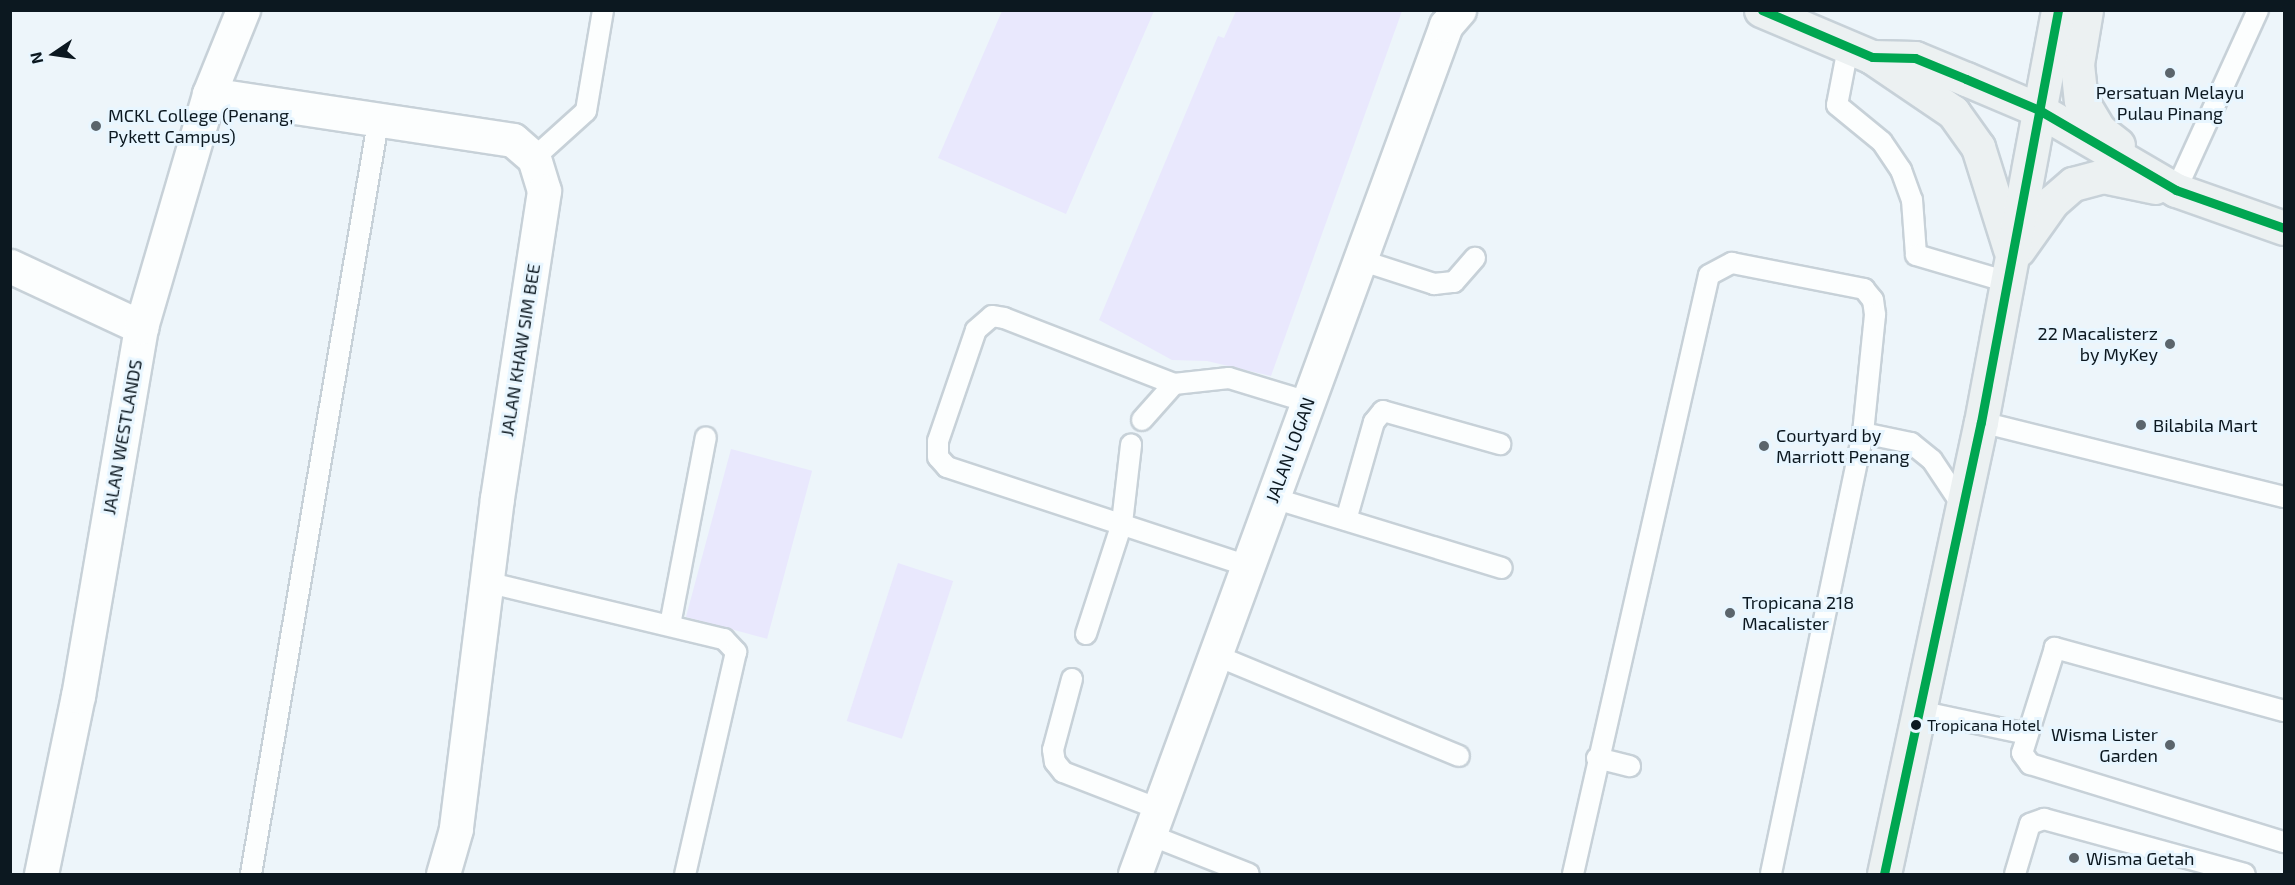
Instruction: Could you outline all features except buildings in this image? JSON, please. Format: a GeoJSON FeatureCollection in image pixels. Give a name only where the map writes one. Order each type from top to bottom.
{"type":"FeatureCollection","features":[{"type":"Feature","properties":{"kind":"main road"},"geometry":{"type":"LineString","coordinates":[[1761,10],[1860,52],[1953,112],[1978,147],[2010,271]]}},
{"type":"Feature","properties":{"kind":"main road"},"geometry":{"type":"LineString","coordinates":[[1884,874],[1981,422],[2058,10]]}},
{"type":"Feature","properties":{"kind":"main road"},"geometry":{"type":"LineString","coordinates":[[2086,10],[2077,64],[2081,100],[2098,130],[2176,190]]}},
{"type":"Feature","properties":{"kind":"main road"},"geometry":{"type":"LineString","coordinates":[[1860,52],[1915,58],[2039,110],[2176,190]]}},
{"type":"Feature","properties":{"kind":"main road"},"geometry":{"type":"LineString","coordinates":[[2010,271],[2052,202],[2073,184],[2103,176],[2176,190],[2284,228]]}},
{"type":"Feature","properties":{"kind":"street","name":"JALAN WESTLANDS"},"geometry":{"type":"LineString","coordinates":[[41,874],[78,696],[141,327],[209,94],[243,10]]}},
{"type":"Feature","properties":{"kind":"street","name":"JALAN LOGAN"},"geometry":{"type":"LineString","coordinates":[[1135,874],[1450,15]]}},
{"type":"Feature","properties":{"kind":"street"},"geometry":{"type":"LineString","coordinates":[[209,94],[378,122],[513,140],[534,158]]}},
{"type":"Feature","properties":{"kind":"street","name":"JALAN KHAW SIM BEE"},"geometry":{"type":"LineString","coordinates":[[443,874],[456,829],[486,582],[544,191],[534,158]]}},
{"type":"Feature","properties":{"kind":"street"},"geometry":{"type":"LineString","coordinates":[[10,266],[141,327]]}},
{"type":"Feature","properties":{"kind":"lane"},"geometry":{"type":"LineString","coordinates":[[534,158],[586,111],[603,10]]}},
{"type":"Feature","properties":{"kind":"lane"},"geometry":{"type":"LineString","coordinates":[[2176,190],[2258,10]]}},
{"type":"Feature","properties":{"kind":"lane"},"geometry":{"type":"LineString","coordinates":[[1860,52],[1837,105],[1882,142],[1901,170],[1912,200],[1916,255],[2010,271]]}},
{"type":"Feature","properties":{"kind":"lane"},"geometry":{"type":"LineString","coordinates":[[252,874],[378,122]]}},
{"type":"Feature","properties":{"kind":"lane"},"geometry":{"type":"LineString","coordinates":[[1360,260],[1434,284],[1454,282],[1475,258]]}},
{"type":"Feature","properties":{"kind":"lane"},"geometry":{"type":"LineString","coordinates":[[1573,874],[1614,677],[1634,624],[1709,275],[1732,263],[1864,289],[1874,300],[1875,315],[1863,433],[1771,874]]}},
{"type":"Feature","properties":{"kind":"lane"},"geometry":{"type":"LineString","coordinates":[[1248,566],[947,467],[939,457],[938,441],[976,330],[992,316],[1004,318],[1174,384],[1229,378],[1308,402]]}},
{"type":"Feature","properties":{"kind":"lane"},"geometry":{"type":"LineString","coordinates":[[1142,420],[1174,384]]}},
{"type":"Feature","properties":{"kind":"lane"},"geometry":{"type":"LineString","coordinates":[[1346,520],[1374,422],[1383,411],[1500,444]]}},
{"type":"Feature","properties":{"kind":"lane"},"geometry":{"type":"LineString","coordinates":[[1981,422],[2284,497]]}},
{"type":"Feature","properties":{"kind":"lane"},"geometry":{"type":"LineString","coordinates":[[1863,433],[1911,444],[1932,460],[1962,505]]}},
{"type":"Feature","properties":{"kind":"lane"},"geometry":{"type":"LineString","coordinates":[[670,625],[706,437]]}},
{"type":"Feature","properties":{"kind":"lane"},"geometry":{"type":"LineString","coordinates":[[1086,634],[1122,523],[1131,445]]}},
{"type":"Feature","properties":{"kind":"lane"},"geometry":{"type":"LineString","coordinates":[[1273,498],[1502,568]]}},
{"type":"Feature","properties":{"kind":"lane"},"geometry":{"type":"LineString","coordinates":[[486,582],[724,639],[736,652],[685,874]]}},
{"type":"Feature","properties":{"kind":"lane"},"geometry":{"type":"LineString","coordinates":[[2284,711],[2055,648],[2022,753],[2030,764],[2284,842]]}},
{"type":"Feature","properties":{"kind":"lane"},"geometry":{"type":"LineString","coordinates":[[1215,655],[1459,756]]}},
{"type":"Feature","properties":{"kind":"lane"},"geometry":{"type":"LineString","coordinates":[[1072,678],[1053,750],[1055,762],[1063,772],[1249,874]]}},
{"type":"Feature","properties":{"kind":"lane"},"geometry":{"type":"LineString","coordinates":[[1919,711],[2027,734]]}},
{"type":"Feature","properties":{"kind":"lane"},"geometry":{"type":"LineString","coordinates":[[1597,758],[1630,766]]}},
{"type":"Feature","properties":{"kind":"lane"},"geometry":{"type":"LineString","coordinates":[[2015,874],[2030,824],[2044,819],[2245,874]]}},
{"type":"Feature","properties":{"kind":"shaded area"},"geometry":{"type":"Polygon","coordinates":[[[1002,11],[1154,11],[1066,214],[938,158],[1002,11]]]}},
{"type":"Feature","properties":{"kind":"shaded area"},"geometry":{"type":"Polygon","coordinates":[[[1236,11],[1402,11],[1271,376],[1207,361],[1172,360],[1099,320],[1218,36],[1224,38],[1236,11]]]}},
{"type":"Feature","properties":{"kind":"shaded area"},"geometry":{"type":"Polygon","coordinates":[[[731,449],[812,471],[767,639],[686,617],[731,449]]]}},
{"type":"Feature","properties":{"kind":"shaded area"},"geometry":{"type":"Polygon","coordinates":[[[898,563],[953,581],[902,739],[847,721],[898,563]]]}},
{"type":"Feature","properties":{"kind":"transit line"},"geometry":{"type":"LineString","coordinates":[[1762,10],[1872,57],[1915,58],[1966,79],[2039,110],[2176,190],[2284,228]]}},
{"type":"Feature","properties":{"kind":"transit line"},"geometry":{"type":"LineString","coordinates":[[1884,874],[1981,422],[2058,10]]}},
{"type":"Feature","properties":{"kind":"place","name":"Persatuan Melayu Pulau Pinang"},"geometry":{"type":"Point","coordinates":[2170,73]}},
{"type":"Feature","properties":{"kind":"place","name":"MCKL College (Penang, Pykett Campus)"},"geometry":{"type":"Point","coordinates":[96,126]}},
{"type":"Feature","properties":{"kind":"place","name":"22 Macalisterz by MyKey"},"geometry":{"type":"Point","coordinates":[2170,344]}},
{"type":"Feature","properties":{"kind":"place","name":"Bilabila Mart"},"geometry":{"type":"Point","coordinates":[2141,425]}},
{"type":"Feature","properties":{"kind":"place","name":"Courtyard by Marriott Penang"},"geometry":{"type":"Point","coordinates":[1764,446]}},
{"type":"Feature","properties":{"kind":"place","name":"Tropicana 218 Macalister"},"geometry":{"type":"Point","coordinates":[1730,613]}},
{"type":"Feature","properties":{"kind":"place","name":"Tropicana Hotel"},"geometry":{"type":"Point","coordinates":[1916,725]}},
{"type":"Feature","properties":{"kind":"place","name":"Wisma Lister Garden"},"geometry":{"type":"Point","coordinates":[2170,745]}},
{"type":"Feature","properties":{"kind":"place","name":"Wisma Getah"},"geometry":{"type":"Point","coordinates":[2074,858]}}]}
